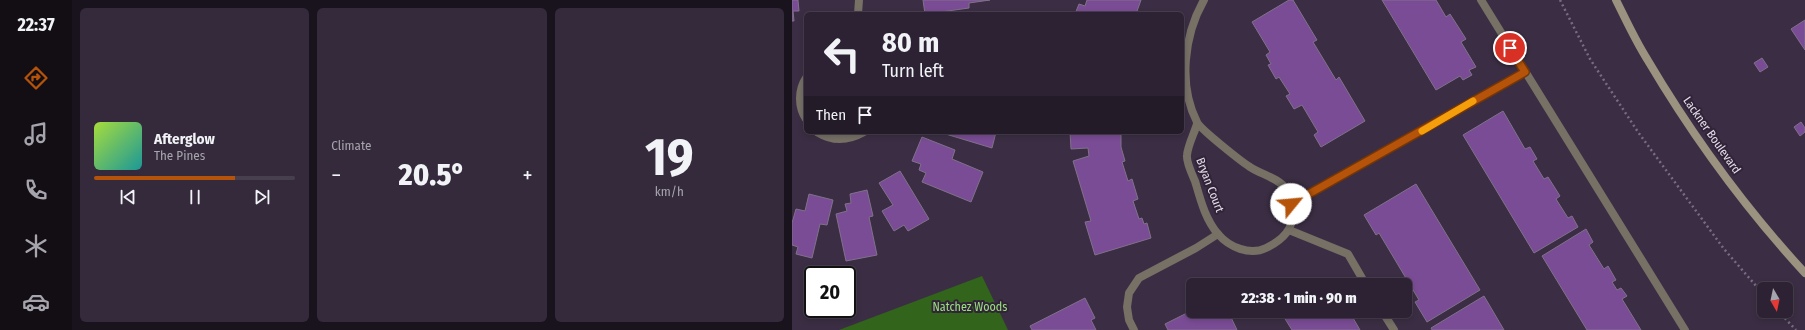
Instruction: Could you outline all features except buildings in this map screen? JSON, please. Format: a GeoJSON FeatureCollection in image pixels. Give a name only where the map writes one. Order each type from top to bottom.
{"type":"FeatureCollection","features":[{"type":"Feature","properties":{"kind":"main road","name":"Lackner Boulevard"},"geometry":{"type":"LineString","coordinates":[[1616,0],[1647,59],[1711,159],[1781,247],[1805,273]]}},
{"type":"Feature","properties":{"kind":"street"},"geometry":{"type":"LineString","coordinates":[[858,12],[859,0]]}},
{"type":"Feature","properties":{"kind":"street"},"geometry":{"type":"LineString","coordinates":[[1204,0],[1198,12],[1189,39],[1186,67],[1189,96],[1197,124],[1251,168],[1272,178],[1286,189],[1291,204],[1293,218],[1289,230],[1348,254],[1362,278]]}},
{"type":"Feature","properties":{"kind":"street"},"geometry":{"type":"LineString","coordinates":[[1481,0],[1685,330]]}},
{"type":"Feature","properties":{"kind":"street"},"geometry":{"type":"LineString","coordinates":[[1291,204],[1525,72]]}},
{"type":"Feature","properties":{"kind":"street"},"geometry":{"type":"LineString","coordinates":[[804,81],[800,100],[804,116]]}},
{"type":"Feature","properties":{"kind":"street","name":"Bryan Court"},"geometry":{"type":"LineString","coordinates":[[1197,124],[1186,156],[1204,211],[1218,234],[1233,245],[1245,251],[1262,250],[1275,244],[1289,230]]}},
{"type":"Feature","properties":{"kind":"street"},"geometry":{"type":"LineString","coordinates":[[820,134],[825,137],[839,140],[854,138],[861,134]]}},
{"type":"Feature","properties":{"kind":"street"},"geometry":{"type":"LineString","coordinates":[[1134,330],[1129,320],[1127,307],[1129,293],[1139,278],[1196,248],[1218,234]]}},
{"type":"Feature","properties":{"kind":"street"},"geometry":{"type":"LineString","coordinates":[[1386,318],[1394,330]]}},
{"type":"Feature","properties":{"kind":"path"},"geometry":{"type":"LineString","coordinates":[[1560,0],[1590,59],[1638,132],[1724,249],[1757,287]]}},
{"type":"Feature","properties":{"kind":"path"},"geometry":{"type":"LineString","coordinates":[[1785,318],[1796,330]]}},
{"type":"Feature","properties":{"kind":"green space","name":"Natchez Woods"},"geometry":{"type":"Polygon","coordinates":[[[982,276],[1008,330],[839,330],[982,276]]]}},
{"type":"Feature","properties":{"kind":"slow traffic"},"geometry":{"type":"LineString","coordinates":[[1422,131],[1473,101]]}},
{"type":"Feature","properties":{"kind":"route"},"geometry":{"type":"LineString","coordinates":[[1291,204],[1315,192],[1525,72],[1510,48]]}}]}
